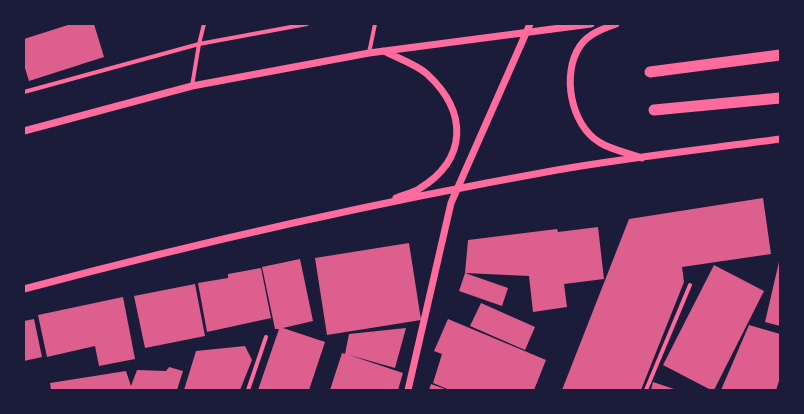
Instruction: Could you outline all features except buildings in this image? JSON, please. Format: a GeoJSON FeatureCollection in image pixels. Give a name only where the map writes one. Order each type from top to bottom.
{"type":"FeatureCollection","features":[{"type":"Feature","properties":{"kind":"highway"},"geometry":{"type":"LineString","coordinates":[[650,72],[780,55]]}},
{"type":"Feature","properties":{"kind":"highway"},"geometry":{"type":"LineString","coordinates":[[654,110],[780,98]]}},
{"type":"Feature","properties":{"kind":"street"},"geometry":{"type":"LineString","coordinates":[[192,86],[204,24]]}},
{"type":"Feature","properties":{"kind":"street"},"geometry":{"type":"LineString","coordinates":[[24,92],[199,44],[307,24]]}},
{"type":"Feature","properties":{"kind":"street"},"geometry":{"type":"LineString","coordinates":[[368,53],[374,24]]}},
{"type":"Feature","properties":{"kind":"street"},"geometry":{"type":"LineString","coordinates":[[408,390],[451,203],[530,24]]}},
{"type":"Feature","properties":{"kind":"street"},"geometry":{"type":"LineString","coordinates":[[24,131],[192,86],[368,53],[592,24]]}},
{"type":"Feature","properties":{"kind":"street"},"geometry":{"type":"LineString","coordinates":[[616,24],[594,33],[580,45],[574,57],[571,86],[573,104],[585,130],[599,143],[643,158]]}},
{"type":"Feature","properties":{"kind":"street"},"geometry":{"type":"LineString","coordinates":[[368,208],[417,190],[436,178],[449,162],[458,139],[458,125],[453,107],[442,89],[426,73],[384,51]]}},
{"type":"Feature","properties":{"kind":"street"},"geometry":{"type":"LineString","coordinates":[[24,289],[217,239],[456,189],[560,170],[780,139]]}},
{"type":"Feature","properties":{"kind":"street"},"geometry":{"type":"LineString","coordinates":[[646,390],[690,285]]}},
{"type":"Feature","properties":{"kind":"street"},"geometry":{"type":"LineString","coordinates":[[248,390],[266,337]]}}]}
